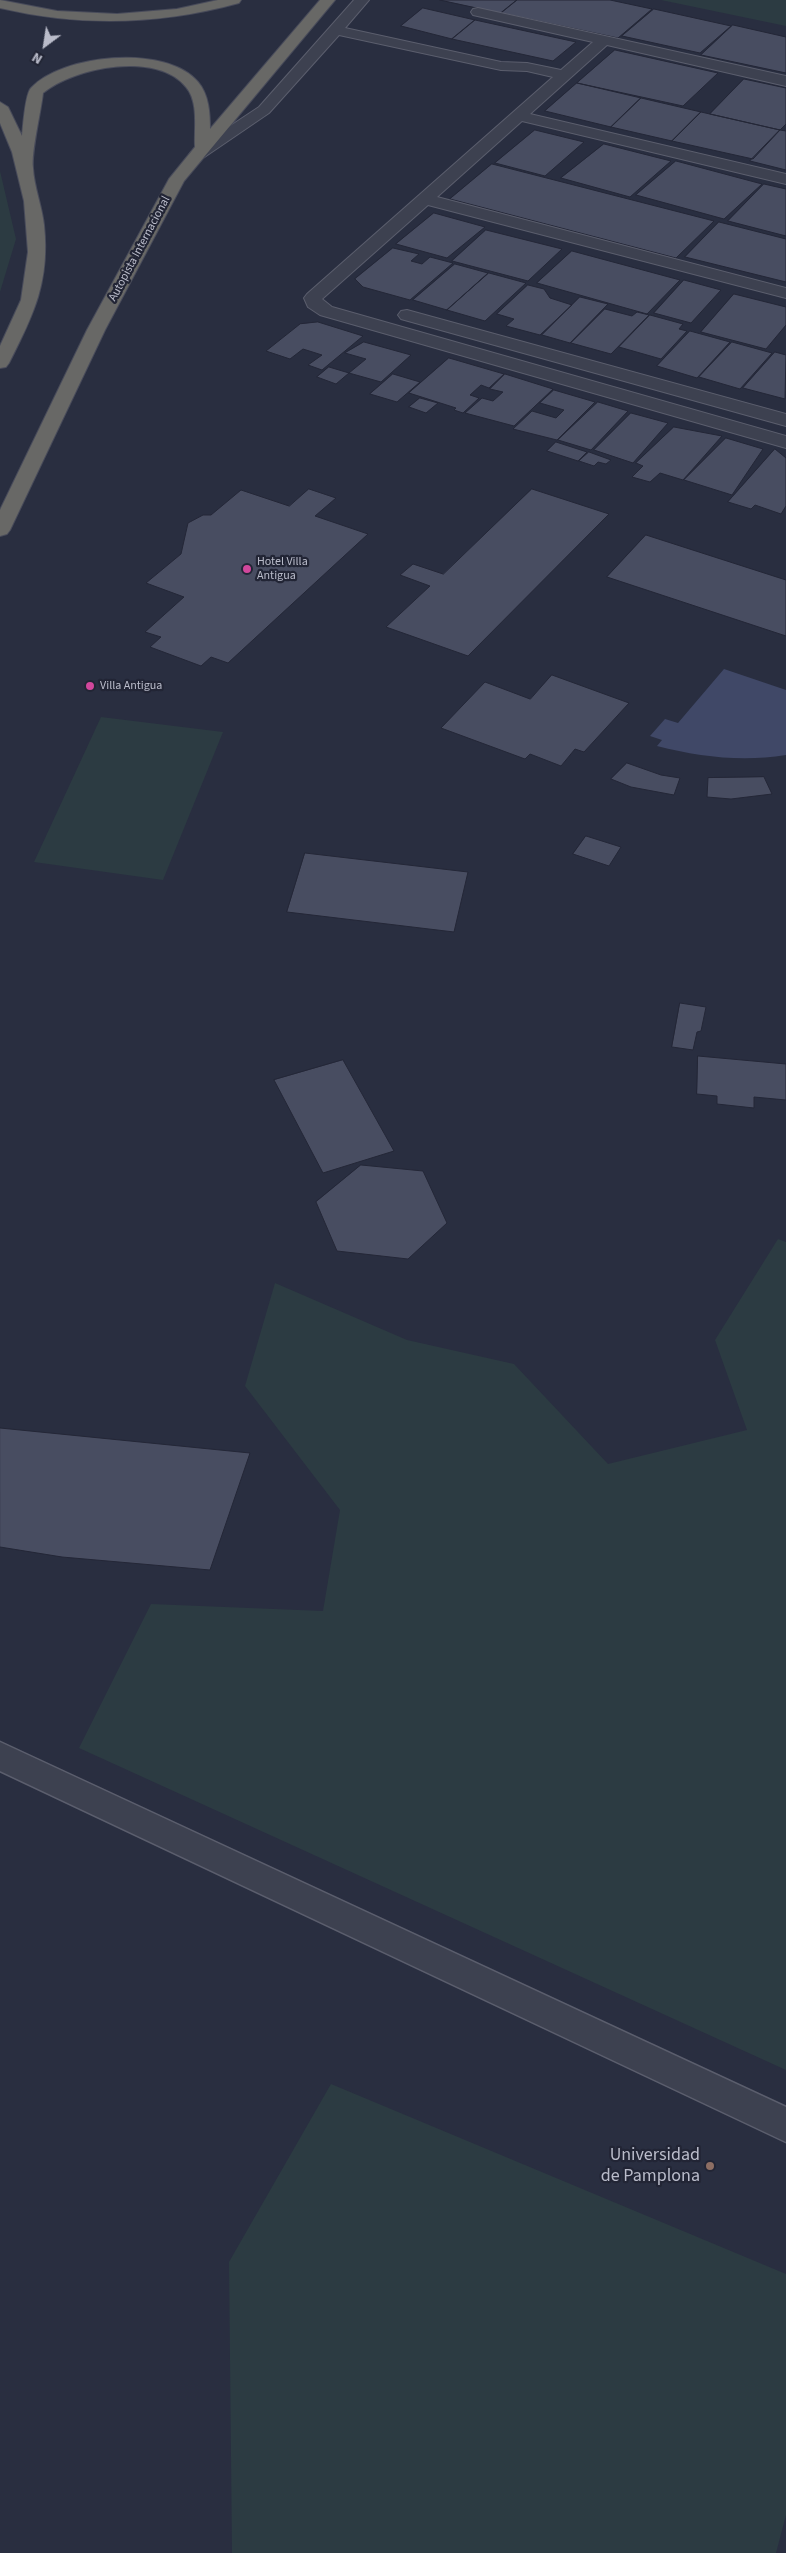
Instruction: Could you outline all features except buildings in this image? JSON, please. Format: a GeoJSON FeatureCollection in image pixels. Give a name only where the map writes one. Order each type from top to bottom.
{"type":"FeatureCollection","features":[{"type":"Feature","properties":{"kind":"highway"},"geometry":{"type":"LineString","coordinates":[[0,4],[40,12],[113,17],[169,13],[234,0]]}},
{"type":"Feature","properties":{"kind":"highway","name":"Autopista Internacional"},"geometry":{"type":"LineString","coordinates":[[0,530],[96,330],[178,179],[328,0]]}},
{"type":"Feature","properties":{"kind":"highway"},"geometry":{"type":"LineString","coordinates":[[25,167],[36,91],[44,82],[60,73],[95,64],[119,63],[152,66],[178,75],[190,83],[201,105],[200,151]]}},
{"type":"Feature","properties":{"kind":"highway"},"geometry":{"type":"LineString","coordinates":[[0,108],[12,129],[25,167],[32,197],[35,239],[34,283],[23,316],[0,363]]}},
{"type":"Feature","properties":{"kind":"street"},"geometry":{"type":"LineString","coordinates":[[200,151],[264,110],[362,0]]}},
{"type":"Feature","properties":{"kind":"street"},"geometry":{"type":"LineString","coordinates":[[478,12],[786,81]]}},
{"type":"Feature","properties":{"kind":"street"},"geometry":{"type":"LineString","coordinates":[[339,26],[500,66],[527,67],[564,75]]}},
{"type":"Feature","properties":{"kind":"street"},"geometry":{"type":"LineString","coordinates":[[604,40],[313,298],[314,303],[326,311],[786,442]]}},
{"type":"Feature","properties":{"kind":"street"},"geometry":{"type":"LineString","coordinates":[[518,116],[786,179]]}},
{"type":"Feature","properties":{"kind":"street"},"geometry":{"type":"LineString","coordinates":[[425,199],[786,293]]}},
{"type":"Feature","properties":{"kind":"street"},"geometry":{"type":"LineString","coordinates":[[321,291],[340,296]]}},
{"type":"Feature","properties":{"kind":"street"},"geometry":{"type":"LineString","coordinates":[[388,309],[786,420]]}},
{"type":"Feature","properties":{"kind":"lane"},"geometry":{"type":"LineString","coordinates":[[0,1756],[786,2124]]}},
{"type":"Feature","properties":{"kind":"shaded area"},"geometry":{"type":"Polygon","coordinates":[[[661,0],[786,0],[786,26],[661,0]]]}},
{"type":"Feature","properties":{"kind":"shaded area"},"geometry":{"type":"Polygon","coordinates":[[[0,171],[16,239],[0,292],[0,171]]]}},
{"type":"Feature","properties":{"kind":"shaded area"},"geometry":{"type":"Polygon","coordinates":[[[101,717],[223,732],[163,880],[34,862],[101,717]]]}},
{"type":"Feature","properties":{"kind":"shaded area"},"geometry":{"type":"Polygon","coordinates":[[[778,1239],[786,1242],[786,2070],[79,1748],[151,1604],[323,1611],[340,1510],[245,1386],[275,1283],[407,1340],[514,1364],[608,1464],[747,1430],[715,1340],[778,1239]]]}},
{"type":"Feature","properties":{"kind":"shaded area"},"geometry":{"type":"Polygon","coordinates":[[[331,2084],[786,2274],[786,2515],[776,2553],[232,2553],[229,2262],[331,2084]]]}},
{"type":"Feature","properties":{"kind":"water"},"geometry":{"type":"Polygon","coordinates":[[[724,669],[786,690],[786,755],[753,758],[705,756],[657,746],[662,740],[650,736],[665,719],[678,723],[724,669]]]}},
{"type":"Feature","properties":{"kind":"place","name":"Hotel Villa Antigua"},"geometry":{"type":"Point","coordinates":[247,569]}},
{"type":"Feature","properties":{"kind":"place","name":"Villa Antigua"},"geometry":{"type":"Point","coordinates":[90,686]}},
{"type":"Feature","properties":{"kind":"place","name":"Universidad de Pamplona"},"geometry":{"type":"Point","coordinates":[710,2166]}}]}
